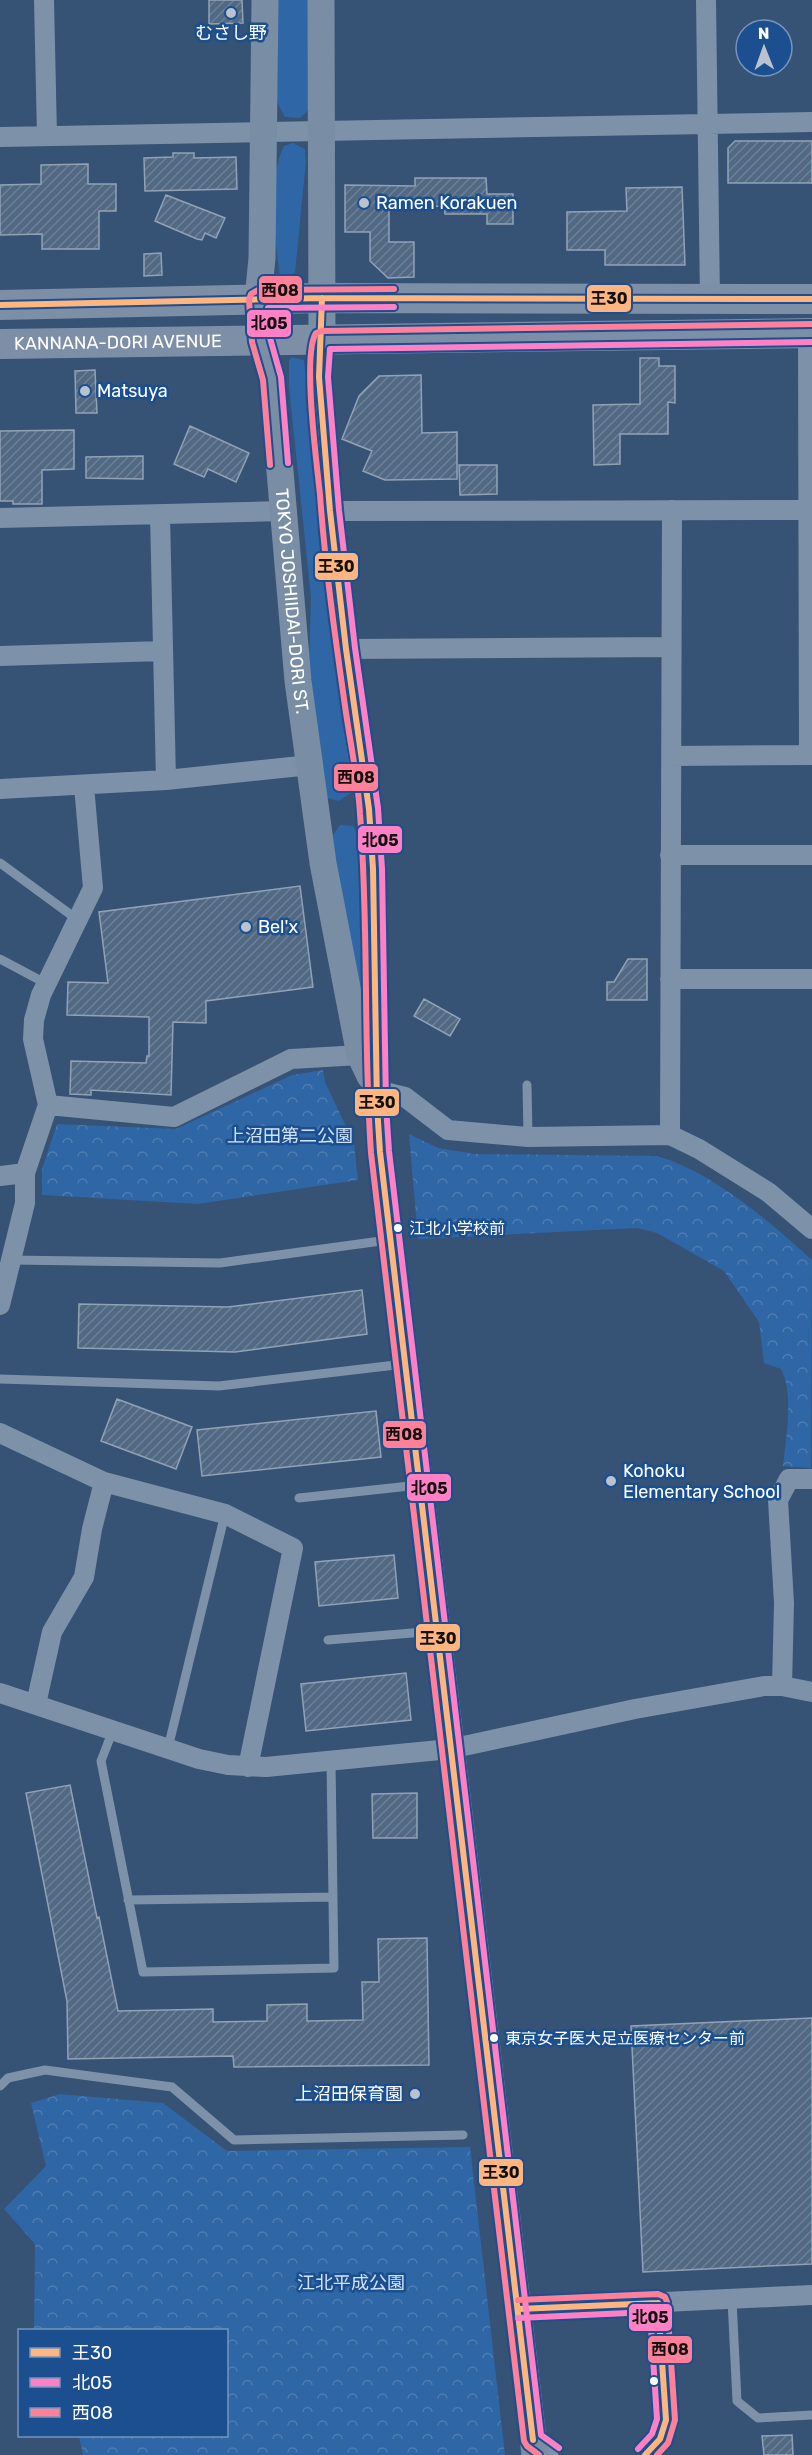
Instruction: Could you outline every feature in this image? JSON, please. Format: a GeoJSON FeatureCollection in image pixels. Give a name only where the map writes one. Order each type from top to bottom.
{"type":"FeatureCollection","features":[{"type":"Feature","properties":{"kind":"main road"},"geometry":{"type":"LineString","coordinates":[[0,305],[322,297],[812,299]]}},
{"type":"Feature","properties":{"kind":"main road","name":"KANNANA-DORI AVENUE"},"geometry":{"type":"LineString","coordinates":[[0,344],[810,333]]}},
{"type":"Feature","properties":{"kind":"street"},"geometry":{"type":"LineString","coordinates":[[44,0],[47,135]]}},
{"type":"Feature","properties":{"kind":"street","name":"TOKYO JOSHIIDAI-DORI ST."},"geometry":{"type":"LineString","coordinates":[[265,0],[262,258],[258,299],[261,340],[272,378],[298,681],[323,863],[360,1054],[377,1090]]}},
{"type":"Feature","properties":{"kind":"street","name":"TOKYO JOSHIIDAI-DORI ST."},"geometry":{"type":"LineString","coordinates":[[321,0],[322,340],[319,376],[330,511],[346,649],[369,809],[373,869],[380,1152],[518,2309],[541,2450]]}},
{"type":"Feature","properties":{"kind":"street"},"geometry":{"type":"LineString","coordinates":[[706,0],[710,300]]}},
{"type":"Feature","properties":{"kind":"street"},"geometry":{"type":"LineString","coordinates":[[0,137],[812,122]]}},
{"type":"Feature","properties":{"kind":"street"},"geometry":{"type":"LineString","coordinates":[[671,756],[810,755],[810,333]]}},
{"type":"Feature","properties":{"kind":"street"},"geometry":{"type":"LineString","coordinates":[[670,1135],[672,510]]}},
{"type":"Feature","properties":{"kind":"street"},"geometry":{"type":"LineString","coordinates":[[330,511],[810,510]]}},
{"type":"Feature","properties":{"kind":"street"},"geometry":{"type":"LineString","coordinates":[[0,518],[283,511]]}},
{"type":"Feature","properties":{"kind":"street"},"geometry":{"type":"LineString","coordinates":[[160,515],[166,780]]}},
{"type":"Feature","properties":{"kind":"street"},"geometry":{"type":"LineString","coordinates":[[346,649],[671,647]]}},
{"type":"Feature","properties":{"kind":"street"},"geometry":{"type":"LineString","coordinates":[[0,656],[162,651]]}},
{"type":"Feature","properties":{"kind":"street"},"geometry":{"type":"LineString","coordinates":[[0,789],[166,780],[310,765]]}},
{"type":"Feature","properties":{"kind":"street"},"geometry":{"type":"LineString","coordinates":[[0,1305],[25,1203],[25,1173],[48,1105],[33,1039],[34,1020],[47,984],[93,888],[84,786]]}},
{"type":"Feature","properties":{"kind":"street"},"geometry":{"type":"LineString","coordinates":[[670,855],[812,855]]}},
{"type":"Feature","properties":{"kind":"street"},"geometry":{"type":"LineString","coordinates":[[670,979],[812,979]]}},
{"type":"Feature","properties":{"kind":"street"},"geometry":{"type":"LineString","coordinates":[[48,1105],[174,1117],[291,1059],[360,1054]]}},
{"type":"Feature","properties":{"kind":"street"},"geometry":{"type":"LineString","coordinates":[[377,1090],[405,1097],[448,1130],[528,1137],[670,1135],[699,1149],[768,1192],[812,1229]]}},
{"type":"Feature","properties":{"kind":"street"},"geometry":{"type":"LineString","coordinates":[[0,1176],[25,1173]]}},
{"type":"Feature","properties":{"kind":"street"},"geometry":{"type":"LineString","coordinates":[[0,1433],[104,1482],[225,1514],[293,1548],[248,1767]]}},
{"type":"Feature","properties":{"kind":"street"},"geometry":{"type":"LineString","coordinates":[[782,1686],[784,1603],[778,1500],[789,1479],[812,1479]]}},
{"type":"Feature","properties":{"kind":"street"},"geometry":{"type":"LineString","coordinates":[[36,1704],[52,1632],[84,1577],[92,1528],[104,1482]]}},
{"type":"Feature","properties":{"kind":"street"},"geometry":{"type":"LineString","coordinates":[[0,1693],[228,1766],[248,1767],[450,1749],[635,1709],[764,1686],[782,1686],[812,1692]]}},
{"type":"Feature","properties":{"kind":"street"},"geometry":{"type":"LineString","coordinates":[[518,2309],[812,2295]]}},
{"type":"Feature","properties":{"kind":"lane"},"geometry":{"type":"LineString","coordinates":[[0,863],[79,920]]}},
{"type":"Feature","properties":{"kind":"lane"},"geometry":{"type":"LineString","coordinates":[[0,960],[47,984]]}},
{"type":"Feature","properties":{"kind":"lane"},"geometry":{"type":"LineString","coordinates":[[527,1085],[528,1137]]}},
{"type":"Feature","properties":{"kind":"lane"},"geometry":{"type":"LineString","coordinates":[[11,1260],[220,1263],[391,1240]]}},
{"type":"Feature","properties":{"kind":"lane"},"geometry":{"type":"LineString","coordinates":[[0,1379],[219,1386],[406,1364]]}},
{"type":"Feature","properties":{"kind":"lane"},"geometry":{"type":"LineString","coordinates":[[299,1498],[420,1485]]}},
{"type":"Feature","properties":{"kind":"lane"},"geometry":{"type":"LineString","coordinates":[[168,1748],[225,1514]]}},
{"type":"Feature","properties":{"kind":"lane"},"geometry":{"type":"LineString","coordinates":[[328,1640],[436,1631]]}},
{"type":"Feature","properties":{"kind":"lane"},"geometry":{"type":"LineString","coordinates":[[113,1730],[101,1761],[143,1972],[334,1968],[331,1761]]}},
{"type":"Feature","properties":{"kind":"lane"},"geometry":{"type":"LineString","coordinates":[[128,1900],[333,1897]]}},
{"type":"Feature","properties":{"kind":"lane"},"geometry":{"type":"LineString","coordinates":[[0,2086],[8,2078],[45,2070],[172,2087],[234,2140],[463,2135]]}},
{"type":"Feature","properties":{"kind":"lane"},"geometry":{"type":"LineString","coordinates":[[732,2300],[736,2401],[758,2418],[812,2415]]}},
{"type":"Feature","properties":{"kind":"lane"},"geometry":{"type":"LineString","coordinates":[[645,2455],[660,2439],[666,2420],[658,2303]]}},
{"type":"Feature","properties":{"kind":"green space"},"geometry":{"type":"Polygon","coordinates":[[[278,0],[315,0],[314,105],[300,118],[285,117],[277,102],[278,0]]]}},
{"type":"Feature","properties":{"kind":"green space"},"geometry":{"type":"Polygon","coordinates":[[[293,143],[305,149],[306,161],[295,273],[280,277],[276,246],[274,192],[279,159],[284,146],[293,143]]]}},
{"type":"Feature","properties":{"kind":"green space"},"geometry":{"type":"Polygon","coordinates":[[[292,357],[304,360],[352,792],[339,801],[327,798],[323,791],[309,659],[311,598],[289,387],[289,360],[292,357]]]}},
{"type":"Feature","properties":{"kind":"green space"},"geometry":{"type":"Polygon","coordinates":[[[340,825],[353,826],[362,842],[366,1022],[331,838],[340,825]]]}},
{"type":"Feature","properties":{"kind":"green space","name":"上沼田第二公園"},"geometry":{"type":"Polygon","coordinates":[[[323,1070],[325,1082],[354,1143],[358,1180],[198,1204],[42,1195],[42,1169],[57,1124],[176,1129],[292,1075],[323,1070]]]}},
{"type":"Feature","properties":{"kind":"green space"},"geometry":{"type":"Polygon","coordinates":[[[409,1134],[438,1148],[475,1154],[657,1156],[699,1174],[720,1186],[778,1230],[812,1260],[811,1468],[783,1466],[788,1416],[785,1379],[781,1369],[764,1363],[759,1322],[724,1271],[657,1233],[637,1228],[418,1239],[409,1134]]]}},
{"type":"Feature","properties":{"kind":"green space","name":"江北平成公園"},"geometry":{"type":"Polygon","coordinates":[[[60,2094],[163,2103],[227,2151],[470,2147],[505,2455],[83,2455],[79,2437],[228,2437],[228,2329],[34,2329],[35,2244],[4,2209],[46,2166],[31,2103],[60,2094]]]}},
{"type":"Feature","properties":{"kind":"building"},"geometry":{"type":"Polygon","coordinates":[[[209,0],[242,0],[243,23],[209,24],[209,0]]]}},
{"type":"Feature","properties":{"kind":"building"},"geometry":{"type":"Polygon","coordinates":[[[735,141],[812,141],[812,183],[728,183],[728,148],[735,141]]]}},
{"type":"Feature","properties":{"kind":"building"},"geometry":{"type":"Polygon","coordinates":[[[173,153],[194,153],[194,158],[236,157],[237,189],[145,191],[144,158],[173,157],[173,153]]]}},
{"type":"Feature","properties":{"kind":"building"},"geometry":{"type":"Polygon","coordinates":[[[88,164],[88,184],[116,184],[116,211],[99,211],[99,249],[42,249],[42,234],[0,235],[0,185],[41,184],[41,165],[88,164]]]}},
{"type":"Feature","properties":{"kind":"building"},"geometry":{"type":"Polygon","coordinates":[[[415,178],[486,178],[487,194],[513,194],[513,224],[487,224],[487,214],[445,214],[444,206],[389,207],[389,242],[414,242],[414,277],[388,278],[370,261],[370,232],[345,232],[345,185],[415,186],[415,178]]]}},
{"type":"Feature","properties":{"kind":"building"},"geometry":{"type":"Polygon","coordinates":[[[682,187],[685,265],[605,265],[605,250],[567,250],[567,212],[627,211],[626,188],[682,187]]]}},
{"type":"Feature","properties":{"kind":"building"},"geometry":{"type":"Polygon","coordinates":[[[166,195],[225,218],[216,238],[205,233],[202,240],[197,239],[155,221],[166,195]]]}},
{"type":"Feature","properties":{"kind":"building"},"geometry":{"type":"Polygon","coordinates":[[[161,253],[162,275],[144,276],[144,254],[161,253]]]}},
{"type":"Feature","properties":{"kind":"building"},"geometry":{"type":"Polygon","coordinates":[[[640,358],[659,358],[659,366],[675,366],[675,403],[668,402],[668,434],[620,434],[620,464],[594,465],[593,405],[640,404],[640,358]]]}},
{"type":"Feature","properties":{"kind":"building"},"geometry":{"type":"Polygon","coordinates":[[[95,370],[97,413],[76,413],[75,371],[95,370]]]}},
{"type":"Feature","properties":{"kind":"building"},"geometry":{"type":"Polygon","coordinates":[[[421,375],[422,433],[457,432],[457,479],[385,480],[363,471],[372,451],[342,439],[359,396],[379,376],[421,375]]]}},
{"type":"Feature","properties":{"kind":"building"},"geometry":{"type":"Polygon","coordinates":[[[190,426],[249,453],[236,482],[208,469],[204,477],[174,464],[190,426]]]}},
{"type":"Feature","properties":{"kind":"building"},"geometry":{"type":"Polygon","coordinates":[[[74,430],[74,469],[42,470],[42,504],[13,504],[13,501],[0,501],[0,431],[74,430]]]}},
{"type":"Feature","properties":{"kind":"building"},"geometry":{"type":"Polygon","coordinates":[[[143,456],[143,479],[86,478],[86,457],[143,456]]]}},
{"type":"Feature","properties":{"kind":"building"},"geometry":{"type":"Polygon","coordinates":[[[459,465],[497,465],[497,494],[460,495],[459,465]]]}},
{"type":"Feature","properties":{"kind":"building"},"geometry":{"type":"Polygon","coordinates":[[[300,886],[313,987],[206,1001],[206,1023],[173,1022],[171,1095],[91,1090],[91,1095],[70,1094],[71,1061],[146,1063],[147,1056],[149,1056],[149,1017],[67,1015],[68,982],[108,983],[99,912],[300,886]]]}},
{"type":"Feature","properties":{"kind":"building"},"geometry":{"type":"Polygon","coordinates":[[[628,959],[647,959],[647,1000],[607,1000],[607,982],[614,982],[628,959]]]}},
{"type":"Feature","properties":{"kind":"building"},"geometry":{"type":"Polygon","coordinates":[[[424,999],[460,1019],[450,1036],[414,1016],[424,999]]]}},
{"type":"Feature","properties":{"kind":"building"},"geometry":{"type":"Polygon","coordinates":[[[362,1290],[367,1334],[235,1352],[78,1348],[79,1304],[228,1307],[362,1290]]]}},
{"type":"Feature","properties":{"kind":"building"},"geometry":{"type":"Polygon","coordinates":[[[117,1399],[192,1427],[176,1469],[101,1441],[117,1399]]]}},
{"type":"Feature","properties":{"kind":"building"},"geometry":{"type":"Polygon","coordinates":[[[376,1411],[381,1457],[202,1476],[197,1430],[376,1411]]]}},
{"type":"Feature","properties":{"kind":"building"},"geometry":{"type":"Polygon","coordinates":[[[394,1555],[398,1598],[319,1606],[315,1562],[394,1555]]]}},
{"type":"Feature","properties":{"kind":"building"},"geometry":{"type":"Polygon","coordinates":[[[406,1673],[411,1720],[306,1731],[301,1684],[406,1673]]]}},
{"type":"Feature","properties":{"kind":"building"},"geometry":{"type":"Polygon","coordinates":[[[70,1785],[118,2011],[213,2009],[213,2022],[267,2021],[267,2005],[307,2004],[307,2021],[363,2020],[362,1982],[379,1982],[378,1939],[427,1938],[429,2065],[234,2067],[233,2056],[68,2059],[67,2001],[26,1793],[70,1785]]]}},
{"type":"Feature","properties":{"kind":"building"},"geometry":{"type":"Polygon","coordinates":[[[417,1793],[417,1838],[373,1838],[372,1794],[417,1793]]]}},
{"type":"Feature","properties":{"kind":"building"},"geometry":{"type":"Polygon","coordinates":[[[812,2018],[812,2264],[643,2272],[631,2026],[812,2018]]]}},
{"type":"Feature","properties":{"kind":"building"},"geometry":{"type":"Polygon","coordinates":[[[792,2435],[793,2455],[764,2455],[762,2436],[792,2435]]]}},
{"type":"Feature","properties":{"kind":"transit line","name":"西08"},"geometry":{"type":"LineString","coordinates":[[270,465],[263,380],[252,342],[249,300],[251,294],[258,290],[394,289]]}},
{"type":"Feature","properties":{"kind":"transit line","name":"王30"},"geometry":{"type":"LineString","coordinates":[[322,298],[319,377],[330,511],[346,649],[369,809],[373,869],[377,1106],[380,1152],[533,2440]]}},
{"type":"Feature","properties":{"kind":"transit line","name":"王30"},"geometry":{"type":"LineString","coordinates":[[0,305],[322,298],[812,299]]}},
{"type":"Feature","properties":{"kind":"transit line","name":"北05"},"geometry":{"type":"LineString","coordinates":[[288,463],[281,377],[270,338],[268,308],[394,307]]}},
{"type":"Feature","properties":{"kind":"transit line","name":"西08"},"geometry":{"type":"LineString","coordinates":[[539,2455],[524,2441],[371,1153],[360,814],[325,548],[310,386],[312,345],[316,333],[322,331],[812,324]]}},
{"type":"Feature","properties":{"kind":"transit line","name":"北05"},"geometry":{"type":"LineString","coordinates":[[559,2448],[541,2435],[389,1151],[386,1106],[382,869],[378,808],[355,648],[339,510],[328,377],[330,349],[812,342]]}},
{"type":"Feature","properties":{"kind":"transit line","name":"西08"},"geometry":{"type":"LineString","coordinates":[[518,2300],[658,2294],[665,2297],[675,2420],[668,2443],[657,2455]]}},
{"type":"Feature","properties":{"kind":"transit line","name":"王30"},"geometry":{"type":"LineString","coordinates":[[518,2309],[658,2303]]}},
{"type":"Feature","properties":{"kind":"transit line","name":"王30"},"geometry":{"type":"LineString","coordinates":[[645,2455],[660,2439],[666,2420],[658,2303]]}},
{"type":"Feature","properties":{"kind":"transit line","name":"北05"},"geometry":{"type":"LineString","coordinates":[[518,2318],[650,2312],[657,2419],[652,2434],[638,2449]]}},
{"type":"Feature","properties":{"kind":"place","name":"むさし野"},"geometry":{"type":"Point","coordinates":[231,13]}},
{"type":"Feature","properties":{"kind":"place","name":"Ramen Korakuen"},"geometry":{"type":"Point","coordinates":[364,203]}},
{"type":"Feature","properties":{"kind":"place","name":"Matsuya"},"geometry":{"type":"Point","coordinates":[85,391]}},
{"type":"Feature","properties":{"kind":"place","name":"Bel'x"},"geometry":{"type":"Point","coordinates":[246,927]}},
{"type":"Feature","properties":{"kind":"place","name":"江北小学校前"},"geometry":{"type":"Point","coordinates":[398,1228]}},
{"type":"Feature","properties":{"kind":"place","name":"Kohoku Elementary School"},"geometry":{"type":"Point","coordinates":[611,1481]}},
{"type":"Feature","properties":{"kind":"place","name":"東京女子医大足立医療センター前"},"geometry":{"type":"Point","coordinates":[494,2038]}},
{"type":"Feature","properties":{"kind":"place","name":"上沼田保育園"},"geometry":{"type":"Point","coordinates":[415,2094]}}]}
